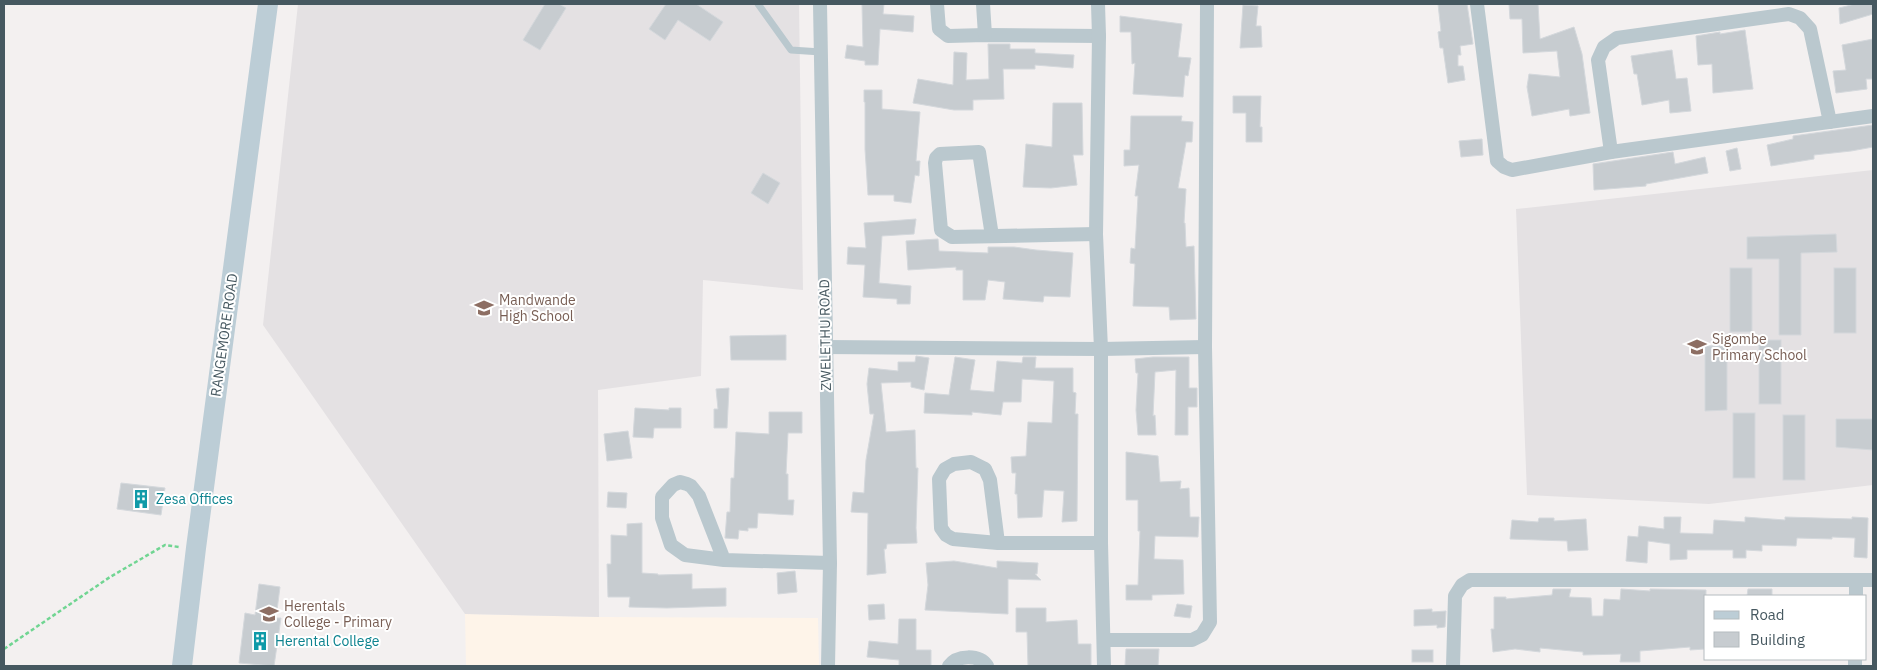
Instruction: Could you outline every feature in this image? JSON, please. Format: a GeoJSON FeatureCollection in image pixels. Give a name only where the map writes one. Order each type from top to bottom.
{"type":"FeatureCollection","features":[{"type":"Feature","properties":{"kind":"street","name":"RANGEMORE ROAD"},"geometry":{"type":"LineString","coordinates":[[182,666],[268,4]]}},
{"type":"Feature","properties":{"kind":"street","name":"ZWELETHU ROAD"},"geometry":{"type":"LineString","coordinates":[[820,4],[830,563],[828,666]]}},
{"type":"Feature","properties":{"kind":"street"},"geometry":{"type":"LineString","coordinates":[[937,4],[939,29],[948,36],[1099,36]]}},
{"type":"Feature","properties":{"kind":"street"},"geometry":{"type":"LineString","coordinates":[[983,4],[985,35]]}},
{"type":"Feature","properties":{"kind":"street"},"geometry":{"type":"LineString","coordinates":[[1098,4],[1096,234],[1101,349],[1101,543],[1104,666]]}},
{"type":"Feature","properties":{"kind":"street"},"geometry":{"type":"LineString","coordinates":[[1104,640],[1192,640],[1202,635],[1210,622],[1204,347],[1207,4]]}},
{"type":"Feature","properties":{"kind":"street"},"geometry":{"type":"LineString","coordinates":[[1477,4],[1498,161],[1504,167],[1512,170],[1611,152],[1873,116]]}},
{"type":"Feature","properties":{"kind":"street"},"geometry":{"type":"LineString","coordinates":[[1611,152],[1598,60],[1604,47],[1617,38],[1789,14],[1800,18],[1810,29],[1830,122]]}},
{"type":"Feature","properties":{"kind":"street"},"geometry":{"type":"LineString","coordinates":[[992,236],[979,152],[940,154],[935,162],[941,230],[952,237],[1096,234]]}},
{"type":"Feature","properties":{"kind":"street"},"geometry":{"type":"LineString","coordinates":[[825,347],[1101,349],[1204,347]]}},
{"type":"Feature","properties":{"kind":"street"},"geometry":{"type":"LineString","coordinates":[[998,543],[990,480],[985,469],[971,462],[954,464],[945,469],[939,479],[941,528],[946,535],[953,539],[998,543],[1101,543]]}},
{"type":"Feature","properties":{"kind":"street"},"geometry":{"type":"LineString","coordinates":[[724,560],[698,496],[691,486],[687,484],[680,482],[673,484],[662,496],[662,518],[671,545],[687,556],[724,560],[830,563]]}},
{"type":"Feature","properties":{"kind":"street"},"geometry":{"type":"LineString","coordinates":[[1453,666],[1455,596],[1462,585],[1470,580],[1873,580]]}},
{"type":"Feature","properties":{"kind":"street"},"geometry":{"type":"LineString","coordinates":[[1856,580],[1856,595]]}},
{"type":"Feature","properties":{"kind":"street"},"geometry":{"type":"LineString","coordinates":[[949,666],[957,659],[971,657],[985,662],[987,666]]}},
{"type":"Feature","properties":{"kind":"lane"},"geometry":{"type":"LineString","coordinates":[[758,4],[792,50],[821,52]]}},
{"type":"Feature","properties":{"kind":"path"},"geometry":{"type":"LineString","coordinates":[[4,649],[110,577],[165,545],[196,548]]}},
{"type":"Feature","properties":{"kind":"shaded area","name":"Mandwande High School"},"geometry":{"type":"Polygon","coordinates":[[[298,4],[799,4],[803,290],[703,280],[701,376],[598,390],[599,617],[465,614],[263,325],[298,4]]]}},
{"type":"Feature","properties":{"kind":"shaded area","name":"Sigombe Primary School"},"geometry":{"type":"Polygon","coordinates":[[[1873,170],[1873,485],[1709,504],[1527,495],[1516,209],[1873,170]]]}},
{"type":"Feature","properties":{"kind":"shaded area"},"geometry":{"type":"Polygon","coordinates":[[[465,614],[818,618],[819,666],[466,666],[465,614]]]}},
{"type":"Feature","properties":{"kind":"building"},"geometry":{"type":"Polygon","coordinates":[[[545,4],[559,4],[566,8],[540,50],[523,40],[545,4]]]}},
{"type":"Feature","properties":{"kind":"building"},"geometry":{"type":"Polygon","coordinates":[[[666,4],[696,4],[723,22],[710,41],[678,20],[665,40],[649,29],[666,4]]]}},
{"type":"Feature","properties":{"kind":"building"},"geometry":{"type":"Polygon","coordinates":[[[862,4],[884,4],[883,14],[914,16],[913,32],[880,29],[878,65],[865,65],[865,61],[845,58],[847,45],[863,47],[862,4]]]}},
{"type":"Feature","properties":{"kind":"building"},"geometry":{"type":"Polygon","coordinates":[[[1438,4],[1467,4],[1473,44],[1460,46],[1461,55],[1458,55],[1458,66],[1463,66],[1465,80],[1448,83],[1443,48],[1440,48],[1438,32],[1441,31],[1438,4]]]}},
{"type":"Feature","properties":{"kind":"building"},"geometry":{"type":"Polygon","coordinates":[[[1509,4],[1538,4],[1540,39],[1574,27],[1582,54],[1590,113],[1570,116],[1569,109],[1532,116],[1527,87],[1529,74],[1560,77],[1557,51],[1523,53],[1522,19],[1510,19],[1509,4]]]}},
{"type":"Feature","properties":{"kind":"building"},"geometry":{"type":"Polygon","coordinates":[[[1855,4],[1873,4],[1873,14],[1840,24],[1839,8],[1855,4]]]}},
{"type":"Feature","properties":{"kind":"building"},"geometry":{"type":"Polygon","coordinates":[[[1243,5],[1258,6],[1256,26],[1261,26],[1262,47],[1240,48],[1243,5]]]}},
{"type":"Feature","properties":{"kind":"building"},"geometry":{"type":"Polygon","coordinates":[[[1120,16],[1182,24],[1178,57],[1191,58],[1188,76],[1185,75],[1183,97],[1133,94],[1135,63],[1132,64],[1131,32],[1120,32],[1120,16]]]}},
{"type":"Feature","properties":{"kind":"building"},"geometry":{"type":"Polygon","coordinates":[[[1745,30],[1753,89],[1713,93],[1712,64],[1698,65],[1696,36],[1745,30]]]}},
{"type":"Feature","properties":{"kind":"building"},"geometry":{"type":"Polygon","coordinates":[[[1873,39],[1873,79],[1866,79],[1867,89],[1836,93],[1833,71],[1846,70],[1842,45],[1873,39]]]}},
{"type":"Feature","properties":{"kind":"building"},"geometry":{"type":"Polygon","coordinates":[[[988,44],[1010,44],[1010,49],[1035,49],[1035,53],[1074,55],[1073,68],[1035,65],[1035,69],[1003,69],[1004,99],[973,100],[973,110],[954,110],[913,103],[918,79],[953,85],[954,52],[967,53],[966,80],[989,79],[988,44]]]}},
{"type":"Feature","properties":{"kind":"building"},"geometry":{"type":"Polygon","coordinates":[[[1672,50],[1676,79],[1687,78],[1691,111],[1670,113],[1669,100],[1642,105],[1637,74],[1634,74],[1631,56],[1672,50]]]}},
{"type":"Feature","properties":{"kind":"building"},"geometry":{"type":"Polygon","coordinates":[[[864,90],[882,90],[882,109],[920,112],[916,161],[920,161],[919,176],[915,175],[911,203],[894,201],[894,195],[868,195],[864,90]]]}},
{"type":"Feature","properties":{"kind":"building"},"geometry":{"type":"Polygon","coordinates":[[[1233,96],[1261,96],[1260,127],[1262,127],[1262,142],[1246,142],[1246,113],[1233,113],[1233,96]]]}},
{"type":"Feature","properties":{"kind":"building"},"geometry":{"type":"Polygon","coordinates":[[[1053,103],[1082,103],[1083,155],[1073,155],[1077,185],[1051,188],[1023,187],[1026,144],[1052,147],[1053,103]]]}},
{"type":"Feature","properties":{"kind":"building"},"geometry":{"type":"Polygon","coordinates":[[[1131,116],[1182,116],[1181,121],[1193,122],[1192,142],[1186,142],[1178,188],[1186,189],[1184,223],[1186,247],[1194,246],[1196,319],[1170,320],[1169,307],[1133,306],[1135,264],[1130,263],[1131,248],[1135,249],[1138,196],[1135,196],[1139,165],[1124,166],[1124,150],[1130,150],[1131,116]]]}},
{"type":"Feature","properties":{"kind":"building"},"geometry":{"type":"Polygon","coordinates":[[[1873,125],[1873,147],[1814,155],[1814,159],[1771,166],[1767,145],[1793,139],[1793,136],[1873,125]]]}},
{"type":"Feature","properties":{"kind":"building"},"geometry":{"type":"Polygon","coordinates":[[[1482,139],[1483,155],[1461,157],[1459,141],[1482,139]]]}},
{"type":"Feature","properties":{"kind":"building"},"geometry":{"type":"Polygon","coordinates":[[[1737,148],[1741,169],[1730,171],[1726,151],[1737,148]]]}},
{"type":"Feature","properties":{"kind":"building"},"geometry":{"type":"Polygon","coordinates":[[[1673,152],[1675,164],[1705,157],[1708,173],[1646,184],[1646,186],[1594,190],[1593,164],[1673,152]]]}},
{"type":"Feature","properties":{"kind":"building"},"geometry":{"type":"Polygon","coordinates":[[[763,173],[780,183],[768,204],[751,193],[763,173]]]}},
{"type":"Feature","properties":{"kind":"building"},"geometry":{"type":"Polygon","coordinates":[[[916,219],[914,234],[882,236],[879,283],[911,286],[910,304],[897,304],[897,299],[863,297],[865,265],[847,264],[848,247],[866,248],[864,223],[916,219]]]}},
{"type":"Feature","properties":{"kind":"building"},"geometry":{"type":"Polygon","coordinates":[[[1836,234],[1837,252],[1801,253],[1801,335],[1779,335],[1779,259],[1747,259],[1747,237],[1836,234]]]}},
{"type":"Feature","properties":{"kind":"building"},"geometry":{"type":"Polygon","coordinates":[[[938,239],[939,251],[988,253],[988,247],[1014,247],[1073,253],[1070,297],[1044,296],[1043,302],[1003,299],[1005,282],[988,280],[985,300],[963,300],[963,270],[956,270],[956,267],[908,270],[906,241],[938,239]]]}},
{"type":"Feature","properties":{"kind":"building"},"geometry":{"type":"Polygon","coordinates":[[[1730,268],[1752,268],[1752,332],[1730,332],[1730,268]]]}},
{"type":"Feature","properties":{"kind":"building"},"geometry":{"type":"Polygon","coordinates":[[[1834,268],[1856,268],[1856,333],[1834,333],[1834,268]]]}},
{"type":"Feature","properties":{"kind":"building"},"geometry":{"type":"Polygon","coordinates":[[[786,335],[786,360],[731,360],[730,336],[786,335]]]}},
{"type":"Feature","properties":{"kind":"building"},"geometry":{"type":"Polygon","coordinates":[[[1759,340],[1781,340],[1781,404],[1759,404],[1759,340]]]}},
{"type":"Feature","properties":{"kind":"building"},"geometry":{"type":"Polygon","coordinates":[[[1705,346],[1727,346],[1727,410],[1705,411],[1705,346]]]}},
{"type":"Feature","properties":{"kind":"building"},"geometry":{"type":"Polygon","coordinates":[[[916,356],[929,358],[924,390],[911,387],[911,382],[881,383],[886,432],[915,430],[916,468],[918,468],[917,543],[887,544],[886,549],[884,549],[886,573],[867,575],[868,513],[851,512],[853,492],[864,493],[866,460],[874,414],[870,414],[867,384],[869,368],[898,371],[898,362],[915,362],[916,356]]]}},
{"type":"Feature","properties":{"kind":"building"},"geometry":{"type":"Polygon","coordinates":[[[955,357],[975,360],[970,390],[994,392],[997,361],[1022,363],[1023,357],[1036,357],[1035,368],[1073,368],[1073,392],[1076,393],[1075,414],[1078,414],[1077,521],[1062,522],[1064,491],[1044,490],[1042,517],[1018,518],[1017,494],[1015,494],[1016,473],[1012,473],[1011,457],[1026,456],[1028,422],[1052,423],[1054,381],[1022,379],[1021,402],[1003,402],[1001,415],[972,412],[972,415],[924,413],[925,393],[949,395],[955,357]]]}},
{"type":"Feature","properties":{"kind":"building"},"geometry":{"type":"Polygon","coordinates":[[[1189,357],[1189,388],[1197,388],[1197,407],[1188,407],[1188,435],[1175,435],[1176,370],[1155,372],[1153,416],[1155,415],[1156,435],[1138,435],[1136,410],[1138,373],[1136,373],[1135,359],[1189,357]]]}},
{"type":"Feature","properties":{"kind":"building"},"geometry":{"type":"Polygon","coordinates":[[[729,388],[727,428],[714,428],[714,409],[718,409],[716,389],[729,388]]]}},
{"type":"Feature","properties":{"kind":"building"},"geometry":{"type":"Polygon","coordinates":[[[635,408],[669,410],[669,408],[681,408],[681,428],[654,428],[653,438],[633,437],[635,408]]]}},
{"type":"Feature","properties":{"kind":"building"},"geometry":{"type":"Polygon","coordinates":[[[769,412],[802,412],[802,433],[788,433],[786,474],[788,474],[788,500],[794,500],[793,515],[758,513],[757,528],[748,528],[748,531],[739,530],[738,539],[725,538],[727,512],[730,512],[731,478],[734,478],[736,432],[769,434],[769,412]]]}},
{"type":"Feature","properties":{"kind":"building"},"geometry":{"type":"Polygon","coordinates":[[[1733,413],[1755,413],[1755,478],[1733,478],[1733,413]]]}},
{"type":"Feature","properties":{"kind":"building"},"geometry":{"type":"Polygon","coordinates":[[[1783,415],[1805,415],[1805,480],[1783,480],[1783,415]]]}},
{"type":"Feature","properties":{"kind":"building"},"geometry":{"type":"Polygon","coordinates":[[[1836,419],[1873,419],[1873,450],[1836,447],[1836,419]]]}},
{"type":"Feature","properties":{"kind":"building"},"geometry":{"type":"Polygon","coordinates":[[[628,431],[632,458],[607,461],[604,434],[628,431]]]}},
{"type":"Feature","properties":{"kind":"building"},"geometry":{"type":"Polygon","coordinates":[[[1126,452],[1158,456],[1160,482],[1181,481],[1180,489],[1189,488],[1190,517],[1199,517],[1198,537],[1155,536],[1154,559],[1183,560],[1184,594],[1152,595],[1152,600],[1126,600],[1126,585],[1138,585],[1140,531],[1138,531],[1138,500],[1126,500],[1126,452]]]}},
{"type":"Feature","properties":{"kind":"building","name":"Zesa Offices"},"geometry":{"type":"Polygon","coordinates":[[[121,483],[165,488],[161,515],[117,509],[121,483]]]}},
{"type":"Feature","properties":{"kind":"building"},"geometry":{"type":"Polygon","coordinates":[[[608,492],[627,493],[626,508],[607,507],[608,492]]]}},
{"type":"Feature","properties":{"kind":"building"},"geometry":{"type":"Polygon","coordinates":[[[1664,517],[1681,517],[1680,533],[1713,534],[1714,520],[1745,522],[1745,517],[1785,520],[1785,517],[1868,518],[1867,558],[1854,557],[1855,538],[1832,537],[1832,539],[1797,538],[1796,546],[1762,545],[1762,551],[1746,550],[1746,558],[1733,558],[1733,550],[1687,550],[1687,559],[1670,560],[1670,544],[1648,541],[1647,563],[1626,561],[1628,536],[1638,537],[1639,526],[1664,529],[1664,517]]]}},
{"type":"Feature","properties":{"kind":"building"},"geometry":{"type":"Polygon","coordinates":[[[1539,518],[1554,518],[1554,521],[1586,519],[1588,550],[1568,551],[1567,541],[1510,539],[1512,520],[1538,522],[1539,518]]]}},
{"type":"Feature","properties":{"kind":"building"},"geometry":{"type":"Polygon","coordinates":[[[642,523],[642,573],[658,575],[692,574],[692,589],[726,588],[726,606],[629,607],[630,597],[608,597],[607,564],[611,564],[611,535],[627,536],[627,524],[642,523]]]}},
{"type":"Feature","properties":{"kind":"building"},"geometry":{"type":"Polygon","coordinates":[[[954,561],[997,568],[997,561],[1038,563],[1037,574],[1035,574],[1041,580],[1008,579],[1008,614],[925,610],[928,585],[926,563],[954,561]]]}},
{"type":"Feature","properties":{"kind":"building"},"geometry":{"type":"Polygon","coordinates":[[[795,571],[797,592],[778,594],[777,573],[795,571]]]}},
{"type":"Feature","properties":{"kind":"building","name":"Herental College"},"geometry":{"type":"Polygon","coordinates":[[[259,584],[280,587],[276,618],[281,618],[274,666],[239,663],[245,613],[255,615],[259,584]]]}},
{"type":"Feature","properties":{"kind":"building"},"geometry":{"type":"Polygon","coordinates":[[[1553,589],[1571,589],[1569,597],[1591,598],[1592,616],[1603,616],[1604,599],[1620,600],[1621,589],[1650,591],[1650,589],[1706,590],[1706,595],[1704,595],[1704,649],[1690,650],[1690,647],[1640,651],[1640,662],[1620,662],[1621,654],[1583,655],[1583,652],[1540,648],[1540,652],[1515,649],[1493,652],[1491,629],[1494,629],[1494,597],[1506,597],[1506,599],[1552,595],[1553,589]]]}},
{"type":"Feature","properties":{"kind":"building"},"geometry":{"type":"Polygon","coordinates":[[[1748,589],[1772,589],[1772,595],[1747,595],[1748,589]]]}},
{"type":"Feature","properties":{"kind":"building"},"geometry":{"type":"Polygon","coordinates":[[[884,604],[885,619],[869,620],[868,605],[884,604]]]}},
{"type":"Feature","properties":{"kind":"building"},"geometry":{"type":"Polygon","coordinates":[[[1177,604],[1192,606],[1190,618],[1174,616],[1177,604]]]}},
{"type":"Feature","properties":{"kind":"building"},"geometry":{"type":"Polygon","coordinates":[[[1016,608],[1046,608],[1046,622],[1077,620],[1078,644],[1091,644],[1091,666],[1028,666],[1027,632],[1016,632],[1016,608]]]}},
{"type":"Feature","properties":{"kind":"building"},"geometry":{"type":"Polygon","coordinates":[[[1432,609],[1432,612],[1446,611],[1445,627],[1437,628],[1437,625],[1414,626],[1414,610],[1432,609]]]}},
{"type":"Feature","properties":{"kind":"building"},"geometry":{"type":"Polygon","coordinates":[[[899,619],[916,619],[916,650],[931,650],[931,666],[899,666],[899,660],[867,657],[869,641],[898,644],[899,619]]]}},
{"type":"Feature","properties":{"kind":"building"},"geometry":{"type":"Polygon","coordinates":[[[1126,649],[1159,649],[1158,666],[1125,666],[1126,649]]]}},
{"type":"Feature","properties":{"kind":"building"},"geometry":{"type":"Polygon","coordinates":[[[1412,650],[1433,650],[1433,662],[1412,662],[1412,650]]]}},
{"type":"Feature","properties":{"kind":"place","name":"Mandwande High School"},"geometry":{"type":"Point","coordinates":[484,308]}},
{"type":"Feature","properties":{"kind":"place","name":"Sigombe Primary School"},"geometry":{"type":"Point","coordinates":[1697,347]}},
{"type":"Feature","properties":{"kind":"place","name":"Zesa Offices"},"geometry":{"type":"Point","coordinates":[141,499]}},
{"type":"Feature","properties":{"kind":"place","name":"Herentals College - Primary"},"geometry":{"type":"Point","coordinates":[269,614]}},
{"type":"Feature","properties":{"kind":"place","name":"Herental College"},"geometry":{"type":"Point","coordinates":[260,641]}}]}
